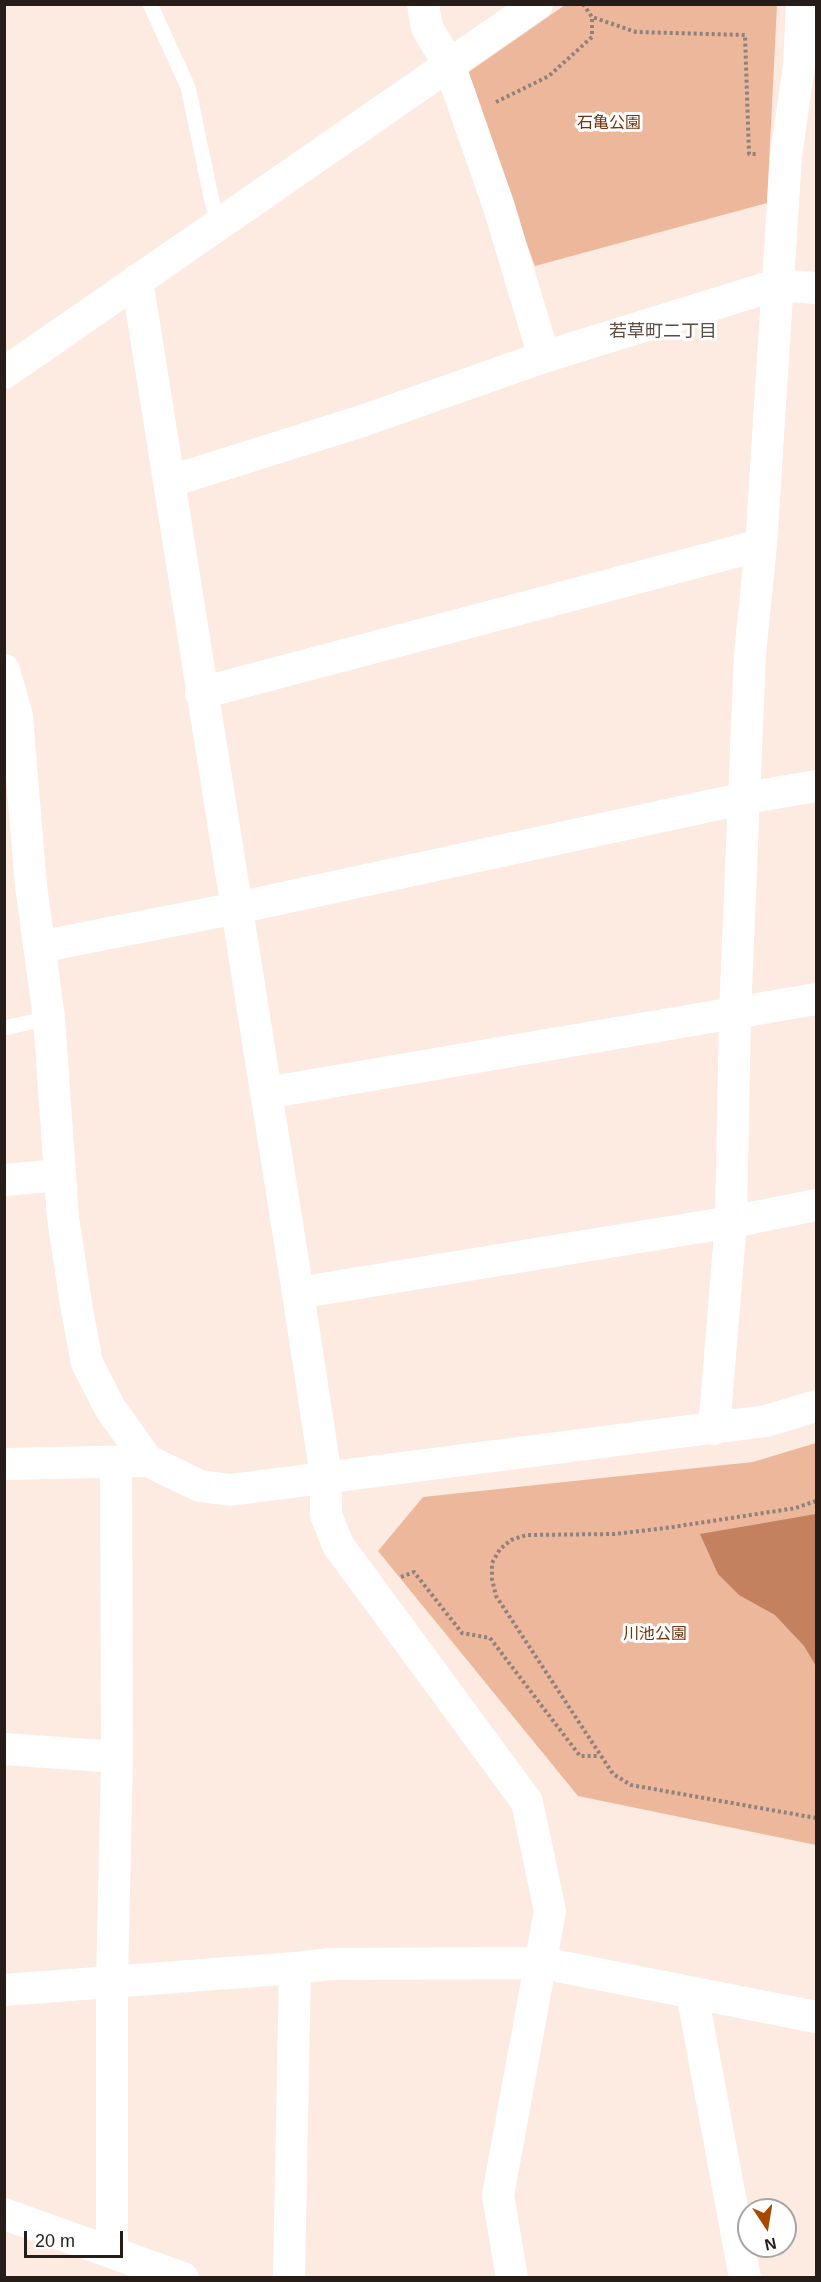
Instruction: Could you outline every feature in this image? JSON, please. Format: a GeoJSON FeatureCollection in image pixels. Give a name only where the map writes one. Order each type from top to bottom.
{"type":"FeatureCollection","features":[{"type":"Feature","properties":{"kind":"street"},"geometry":{"type":"LineString","coordinates":[[4,373],[537,4]]}},
{"type":"Feature","properties":{"kind":"street"},"geometry":{"type":"LineString","coordinates":[[714,1429],[731,1222],[735,1014],[746,798],[750,654],[761,545],[786,156],[808,67],[802,4]]}},
{"type":"Feature","properties":{"kind":"street"},"geometry":{"type":"LineString","coordinates":[[422,5],[427,28],[449,64],[499,207],[543,357]]}},
{"type":"Feature","properties":{"kind":"street"},"geometry":{"type":"LineString","coordinates":[[137,280],[171,482],[201,693],[298,1293],[326,1477],[326,1515],[338,1545],[527,1802],[550,1911],[498,2195],[512,2277]]}},
{"type":"Feature","properties":{"kind":"street"},"geometry":{"type":"LineString","coordinates":[[171,482],[362,421],[543,357],[776,285],[816,288]]}},
{"type":"Feature","properties":{"kind":"street"},"geometry":{"type":"LineString","coordinates":[[201,693],[761,545]]}},
{"type":"Feature","properties":{"kind":"street"},"geometry":{"type":"LineString","coordinates":[[4,670],[17,716],[18,889],[39,947],[49,1018],[63,1218],[87,1363],[110,1408],[148,1461]]}},
{"type":"Feature","properties":{"kind":"street"},"geometry":{"type":"LineString","coordinates":[[39,947],[237,908],[746,798],[816,786]]}},
{"type":"Feature","properties":{"kind":"street"},"geometry":{"type":"LineString","coordinates":[[266,1093],[816,999]]}},
{"type":"Feature","properties":{"kind":"street"},"geometry":{"type":"LineString","coordinates":[[4,1180],[60,1175]]}},
{"type":"Feature","properties":{"kind":"street"},"geometry":{"type":"LineString","coordinates":[[298,1293],[731,1222],[816,1204]]}},
{"type":"Feature","properties":{"kind":"street"},"geometry":{"type":"LineString","coordinates":[[4,1464],[148,1461],[200,1486],[230,1490],[714,1429],[766,1421],[816,1406]]}},
{"type":"Feature","properties":{"kind":"street"},"geometry":{"type":"LineString","coordinates":[[112,2252],[112,1982],[117,1757],[116,1462]]}},
{"type":"Feature","properties":{"kind":"street"},"geometry":{"type":"LineString","coordinates":[[4,1749],[117,1757]]}},
{"type":"Feature","properties":{"kind":"street"},"geometry":{"type":"LineString","coordinates":[[4,1990],[330,1964],[542,1963],[816,2017]]}},
{"type":"Feature","properties":{"kind":"street"},"geometry":{"type":"LineString","coordinates":[[289,2277],[295,1968]]}},
{"type":"Feature","properties":{"kind":"street"},"geometry":{"type":"LineString","coordinates":[[692,1993],[745,2277]]}},
{"type":"Feature","properties":{"kind":"street"},"geometry":{"type":"LineString","coordinates":[[4,2214],[183,2277]]}},
{"type":"Feature","properties":{"kind":"lane"},"geometry":{"type":"LineString","coordinates":[[150,4],[188,87],[213,206],[224,221]]}},
{"type":"Feature","properties":{"kind":"lane"},"geometry":{"type":"LineString","coordinates":[[4,1028],[49,1018]]}},
{"type":"Feature","properties":{"kind":"path"},"geometry":{"type":"LineString","coordinates":[[485,108],[549,76],[592,37],[592,17],[583,4]]}},
{"type":"Feature","properties":{"kind":"path"},"geometry":{"type":"LineString","coordinates":[[592,17],[636,32],[745,35],[749,154]]}},
{"type":"Feature","properties":{"kind":"path"},"geometry":{"type":"LineString","coordinates":[[816,1501],[796,1508],[615,1534],[526,1535],[511,1540],[500,1549],[492,1563],[492,1579],[496,1596],[614,1774],[631,1785],[816,1818]]}},
{"type":"Feature","properties":{"kind":"path"},"geometry":{"type":"LineString","coordinates":[[370,1588],[414,1572],[462,1633],[490,1638],[579,1756],[600,1756]]}},
{"type":"Feature","properties":{"kind":"green space","name":"石亀公園"},"geometry":{"type":"Polygon","coordinates":[[[565,5],[777,5],[767,203],[535,266],[463,76],[565,5]]]}},
{"type":"Feature","properties":{"kind":"green space","name":"川池公園"},"geometry":{"type":"Polygon","coordinates":[[[816,1443],[816,1845],[578,1796],[378,1551],[423,1497],[753,1462],[816,1443]]]}},
{"type":"Feature","properties":{"kind":"shaded area"},"geometry":{"type":"Polygon","coordinates":[[[816,1514],[816,1666],[804,1646],[775,1615],[739,1595],[718,1574],[700,1534],[816,1514]]]}},
{"type":"Feature","properties":{"kind":"district","name":"若草町二丁目"},"geometry":{"type":"Point","coordinates":[663,332]}}]}
